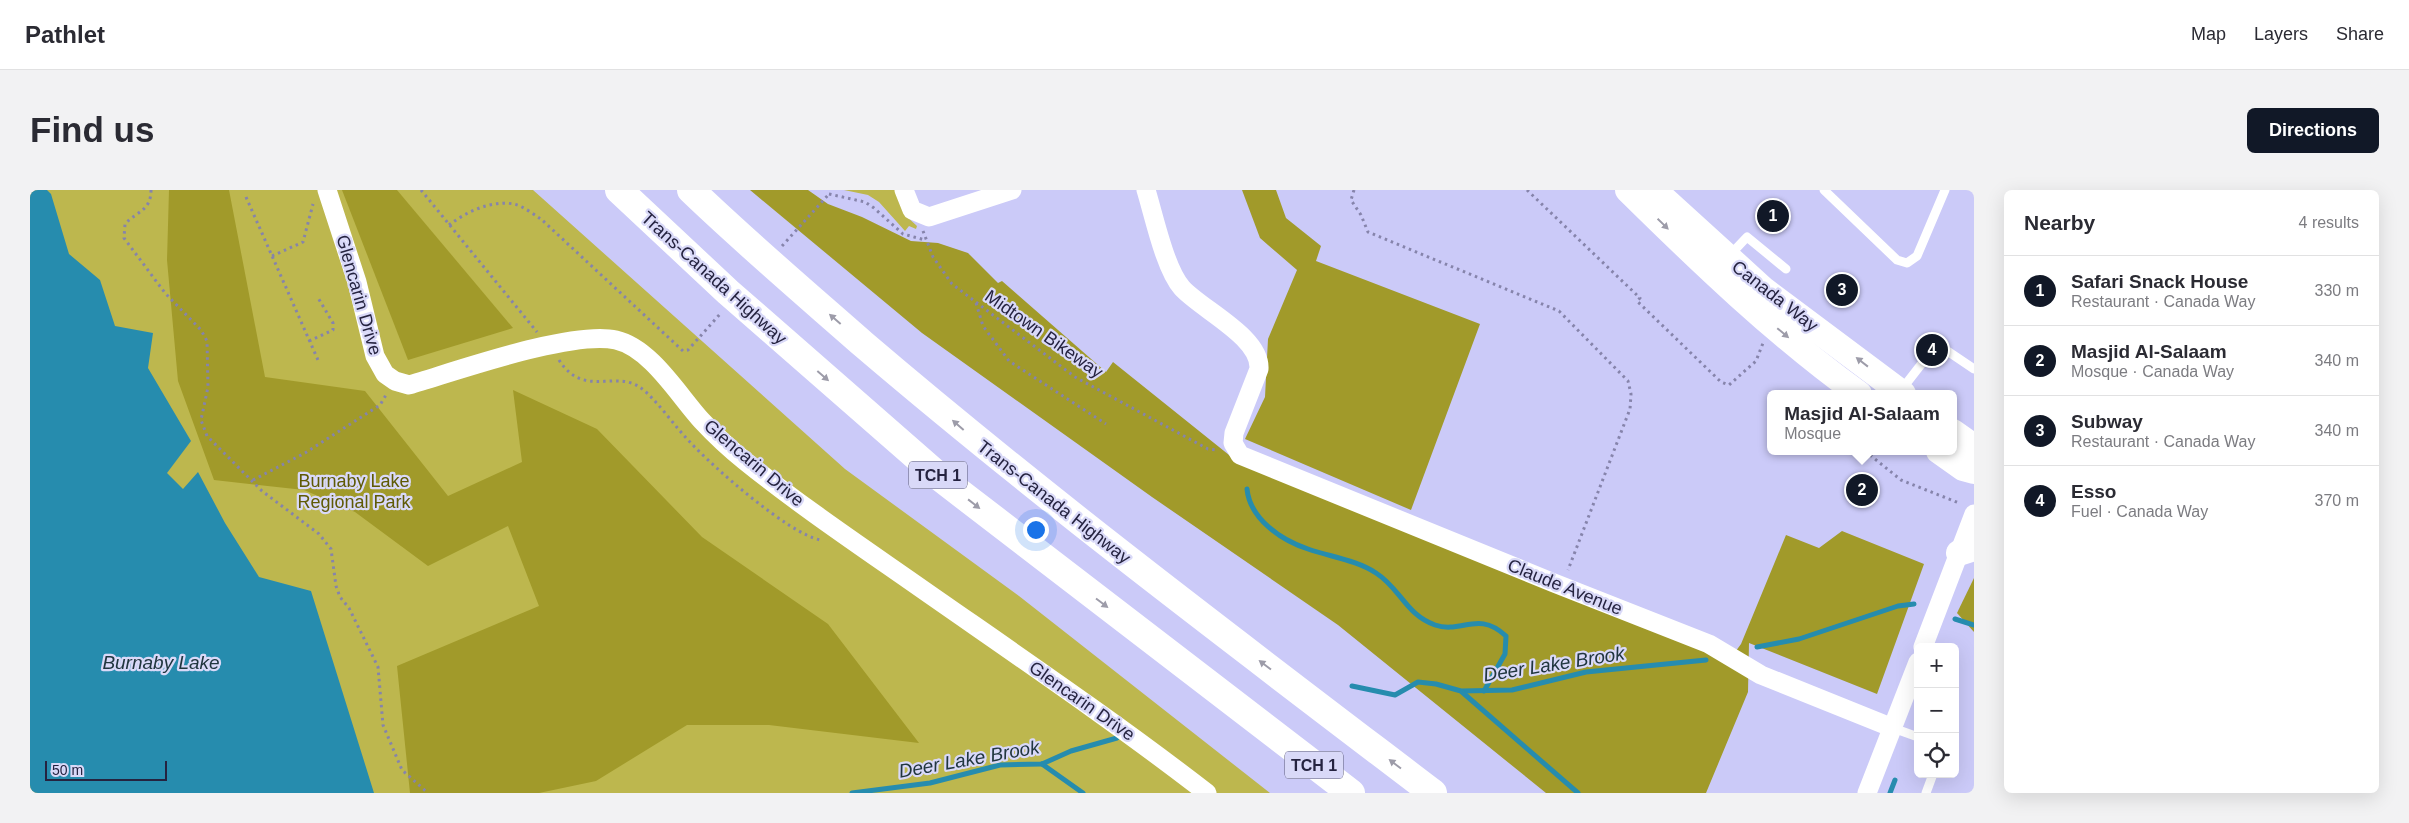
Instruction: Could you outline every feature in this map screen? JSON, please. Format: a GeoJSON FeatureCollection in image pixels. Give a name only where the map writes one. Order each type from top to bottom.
{"type":"FeatureCollection","features":[{"type":"Feature","properties":{"kind":"highway","name":"Trans-Canada Highway"},"geometry":{"type":"LineString","coordinates":[[619,190],[728,292],[942,479],[1351,793]]}},
{"type":"Feature","properties":{"kind":"highway","name":"Trans-Canada Highway"},"geometry":{"type":"LineString","coordinates":[[691,190],[798,288],[971,436],[1088,530],[1433,793]]}},
{"type":"Feature","properties":{"kind":"main road","name":"Canada Way"},"geometry":{"type":"LineString","coordinates":[[1628,190],[1720,279],[1829,372],[1854,390]]}},
{"type":"Feature","properties":{"kind":"main road","name":"Canada Way"},"geometry":{"type":"LineString","coordinates":[[1654,190],[1727,258],[1802,320],[1850,352],[1898,390]]}},
{"type":"Feature","properties":{"kind":"main road"},"geometry":{"type":"LineString","coordinates":[[1957,436],[1974,451]]}},
{"type":"Feature","properties":{"kind":"main road"},"geometry":{"type":"LineString","coordinates":[[1945,455],[1963,468],[1974,471]]}},
{"type":"Feature","properties":{"kind":"street"},"geometry":{"type":"LineString","coordinates":[[904,190],[911,207],[920,220],[1012,190]]}},
{"type":"Feature","properties":{"kind":"street"},"geometry":{"type":"LineString","coordinates":[[1146,190],[1170,267],[1181,287],[1252,346],[1260,361],[1259,369],[1234,433],[1233,444],[1236,451]]}},
{"type":"Feature","properties":{"kind":"street","name":"Glencarin Drive"},"geometry":{"type":"LineString","coordinates":[[329,194],[357,282],[374,356],[385,374],[395,381],[409,385],[555,345],[596,338],[617,340],[639,351],[654,365],[704,423],[744,460],[853,541],[1123,728],[1207,793]]}},
{"type":"Feature","properties":{"kind":"street","name":"Claude Avenue"},"geometry":{"type":"LineString","coordinates":[[1236,451],[1245,458],[1709,644],[1761,675],[1893,728]]}},
{"type":"Feature","properties":{"kind":"street"},"geometry":{"type":"LineString","coordinates":[[1926,643],[1966,550],[1966,509]]}},
{"type":"Feature","properties":{"kind":"street"},"geometry":{"type":"LineString","coordinates":[[1867,793],[1914,673]]}},
{"type":"Feature","properties":{"kind":"lane"},"geometry":{"type":"LineString","coordinates":[[1824,190],[1897,260],[1907,263],[1917,256],[1945,190]]}},
{"type":"Feature","properties":{"kind":"lane"},"geometry":{"type":"LineString","coordinates":[[1727,258],[1747,237],[1786,269]]}},
{"type":"Feature","properties":{"kind":"lane"},"geometry":{"type":"LineString","coordinates":[[1904,390],[1937,344],[1974,369]]}},
{"type":"Feature","properties":{"kind":"lane"},"geometry":{"type":"LineString","coordinates":[[1893,728],[1914,736]]}},
{"type":"Feature","properties":{"kind":"lane"},"geometry":{"type":"LineString","coordinates":[[1926,793],[1932,778]]}},
{"type":"Feature","properties":{"kind":"path"},"geometry":{"type":"LineString","coordinates":[[151,190],[150,198],[144,211],[125,224],[124,238],[165,293],[201,330],[207,341],[208,387],[201,420],[203,429],[210,440],[234,465],[253,480],[262,491],[319,534],[331,549],[336,586],[340,597],[349,608],[378,666],[383,725],[402,770],[428,793]]}},
{"type":"Feature","properties":{"kind":"path"},"geometry":{"type":"LineString","coordinates":[[421,190],[542,337]]}},
{"type":"Feature","properties":{"kind":"path"},"geometry":{"type":"LineString","coordinates":[[1354,190],[1351,200],[1361,215],[1368,232],[1559,311],[1628,381],[1631,394],[1630,409],[1568,570]]}},
{"type":"Feature","properties":{"kind":"path"},"geometry":{"type":"LineString","coordinates":[[1527,190],[1640,298],[1636,301],[1721,382],[1729,385],[1756,361],[1761,350]]}},
{"type":"Feature","properties":{"kind":"path"},"geometry":{"type":"LineString","coordinates":[[825,199],[828,192],[865,202],[903,234],[925,240]]}},
{"type":"Feature","properties":{"kind":"path"},"geometry":{"type":"LineString","coordinates":[[272,256],[303,242],[313,204],[329,194]]}},
{"type":"Feature","properties":{"kind":"path"},"geometry":{"type":"LineString","coordinates":[[246,197],[318,360]]}},
{"type":"Feature","properties":{"kind":"path"},"geometry":{"type":"LineString","coordinates":[[449,225],[459,217],[476,209],[495,204],[515,204],[541,219],[683,351],[688,350]]}},
{"type":"Feature","properties":{"kind":"path","name":"Midtown Bikeway"},"geometry":{"type":"LineString","coordinates":[[920,220],[925,240],[933,256],[952,284],[1074,377],[1208,448],[1236,451]]}},
{"type":"Feature","properties":{"kind":"path"},"geometry":{"type":"LineString","coordinates":[[309,341],[333,330],[333,323],[317,296]]}},
{"type":"Feature","properties":{"kind":"path"},"geometry":{"type":"LineString","coordinates":[[976,302],[983,326],[1009,361],[1106,424]]}},
{"type":"Feature","properties":{"kind":"path"},"geometry":{"type":"LineString","coordinates":[[555,354],[565,370],[580,379],[598,382],[630,383],[642,389],[690,444],[722,474],[794,528],[821,541],[853,541]]}},
{"type":"Feature","properties":{"kind":"path"},"geometry":{"type":"LineString","coordinates":[[253,480],[305,454],[380,405],[395,381]]}},
{"type":"Feature","properties":{"kind":"path"},"geometry":{"type":"LineString","coordinates":[[1870,455],[1902,480],[1966,509]]}},
{"type":"Feature","properties":{"kind":"green space","name":"Burnaby Lake Regional Park"},"geometry":{"type":"Polygon","coordinates":[[[30,190],[533,190],[845,469],[1019,596],[1270,793],[30,793],[30,190]]]}},
{"type":"Feature","properties":{"kind":"green space"},"geometry":{"type":"Polygon","coordinates":[[[169,190],[229,190],[265,377],[365,391],[448,496],[522,462],[513,390],[597,429],[702,537],[828,624],[919,743],[769,725],[687,725],[596,781],[539,793],[410,793],[397,666],[539,606],[508,526],[428,566],[355,512],[304,490],[214,480],[178,381],[167,260],[169,190]]]}},
{"type":"Feature","properties":{"kind":"green space"},"geometry":{"type":"Polygon","coordinates":[[[342,190],[397,190],[513,328],[408,360],[342,190]]]}},
{"type":"Feature","properties":{"kind":"green space"},"geometry":{"type":"Polygon","coordinates":[[[750,190],[808,190],[828,204],[862,217],[911,241],[938,243],[968,253],[998,283],[1002,281],[1106,372],[1113,362],[1239,463],[1730,659],[1741,644],[1786,535],[1819,548],[1842,531],[1924,564],[1877,694],[1749,643],[1748,692],[1706,793],[1546,793],[1338,625],[1152,497],[922,333],[750,190]]]}},
{"type":"Feature","properties":{"kind":"green space"},"geometry":{"type":"Polygon","coordinates":[[[844,190],[896,190],[905,215],[917,226],[916,229],[909,226],[905,231],[879,202],[868,195],[844,190]]]}},
{"type":"Feature","properties":{"kind":"green space"},"geometry":{"type":"Polygon","coordinates":[[[1242,190],[1276,190],[1286,218],[1321,246],[1316,261],[1480,324],[1411,510],[1245,439],[1265,397],[1268,339],[1297,270],[1260,238],[1242,190]]]}},
{"type":"Feature","properties":{"kind":"green space"},"geometry":{"type":"Polygon","coordinates":[[[1974,578],[1974,632],[1957,613],[1974,578]]]}},
{"type":"Feature","properties":{"kind":"water","name":"Burnaby Lake"},"geometry":{"type":"Polygon","coordinates":[[[30,190],[47,190],[51,194],[69,254],[100,280],[115,326],[153,333],[148,368],[191,441],[167,473],[183,489],[198,472],[225,523],[259,577],[311,591],[374,793],[30,793],[30,190]]]}},
{"type":"Feature","properties":{"kind":"waterway"},"geometry":{"type":"LineString","coordinates":[[1247,489],[1249,500],[1254,510],[1268,527],[1298,545],[1352,562],[1376,573],[1425,621],[1445,627],[1478,623],[1496,628],[1506,636],[1505,654],[1484,691]]}},
{"type":"Feature","properties":{"kind":"waterway","name":"Deer Lake Brook"},"geometry":{"type":"LineString","coordinates":[[1757,647],[1799,639],[1898,606],[1914,604]]}},
{"type":"Feature","properties":{"kind":"waterway","name":"Deer Lake Brook"},"geometry":{"type":"LineString","coordinates":[[1955,619],[1974,625]]}},
{"type":"Feature","properties":{"kind":"waterway","name":"Deer Lake Brook"},"geometry":{"type":"LineString","coordinates":[[1352,686],[1395,695],[1418,682],[1436,684],[1461,691],[1512,690],[1586,672],[1706,660]]}},
{"type":"Feature","properties":{"kind":"waterway"},"geometry":{"type":"LineString","coordinates":[[1462,692],[1578,793]]}},
{"type":"Feature","properties":{"kind":"waterway","name":"Deer Lake Brook"},"geometry":{"type":"LineString","coordinates":[[852,793],[930,783],[1000,765],[1042,764],[1071,751],[1117,738]]}},
{"type":"Feature","properties":{"kind":"waterway"},"geometry":{"type":"LineString","coordinates":[[1042,764],[1083,793]]}},
{"type":"Feature","properties":{"kind":"waterway"},"geometry":{"type":"LineString","coordinates":[[1890,793],[1895,780]]}},
{"type":"Feature","properties":{"kind":"place","name":"Safari Snack House"},"geometry":{"type":"Point","coordinates":[1773,216]}},
{"type":"Feature","properties":{"kind":"place","name":"Subway"},"geometry":{"type":"Point","coordinates":[1842,290]}},
{"type":"Feature","properties":{"kind":"place","name":"Esso"},"geometry":{"type":"Point","coordinates":[1932,350]}},
{"type":"Feature","properties":{"kind":"place","name":"Masjid Al-Salaam"},"geometry":{"type":"Point","coordinates":[1862,490]}}]}
